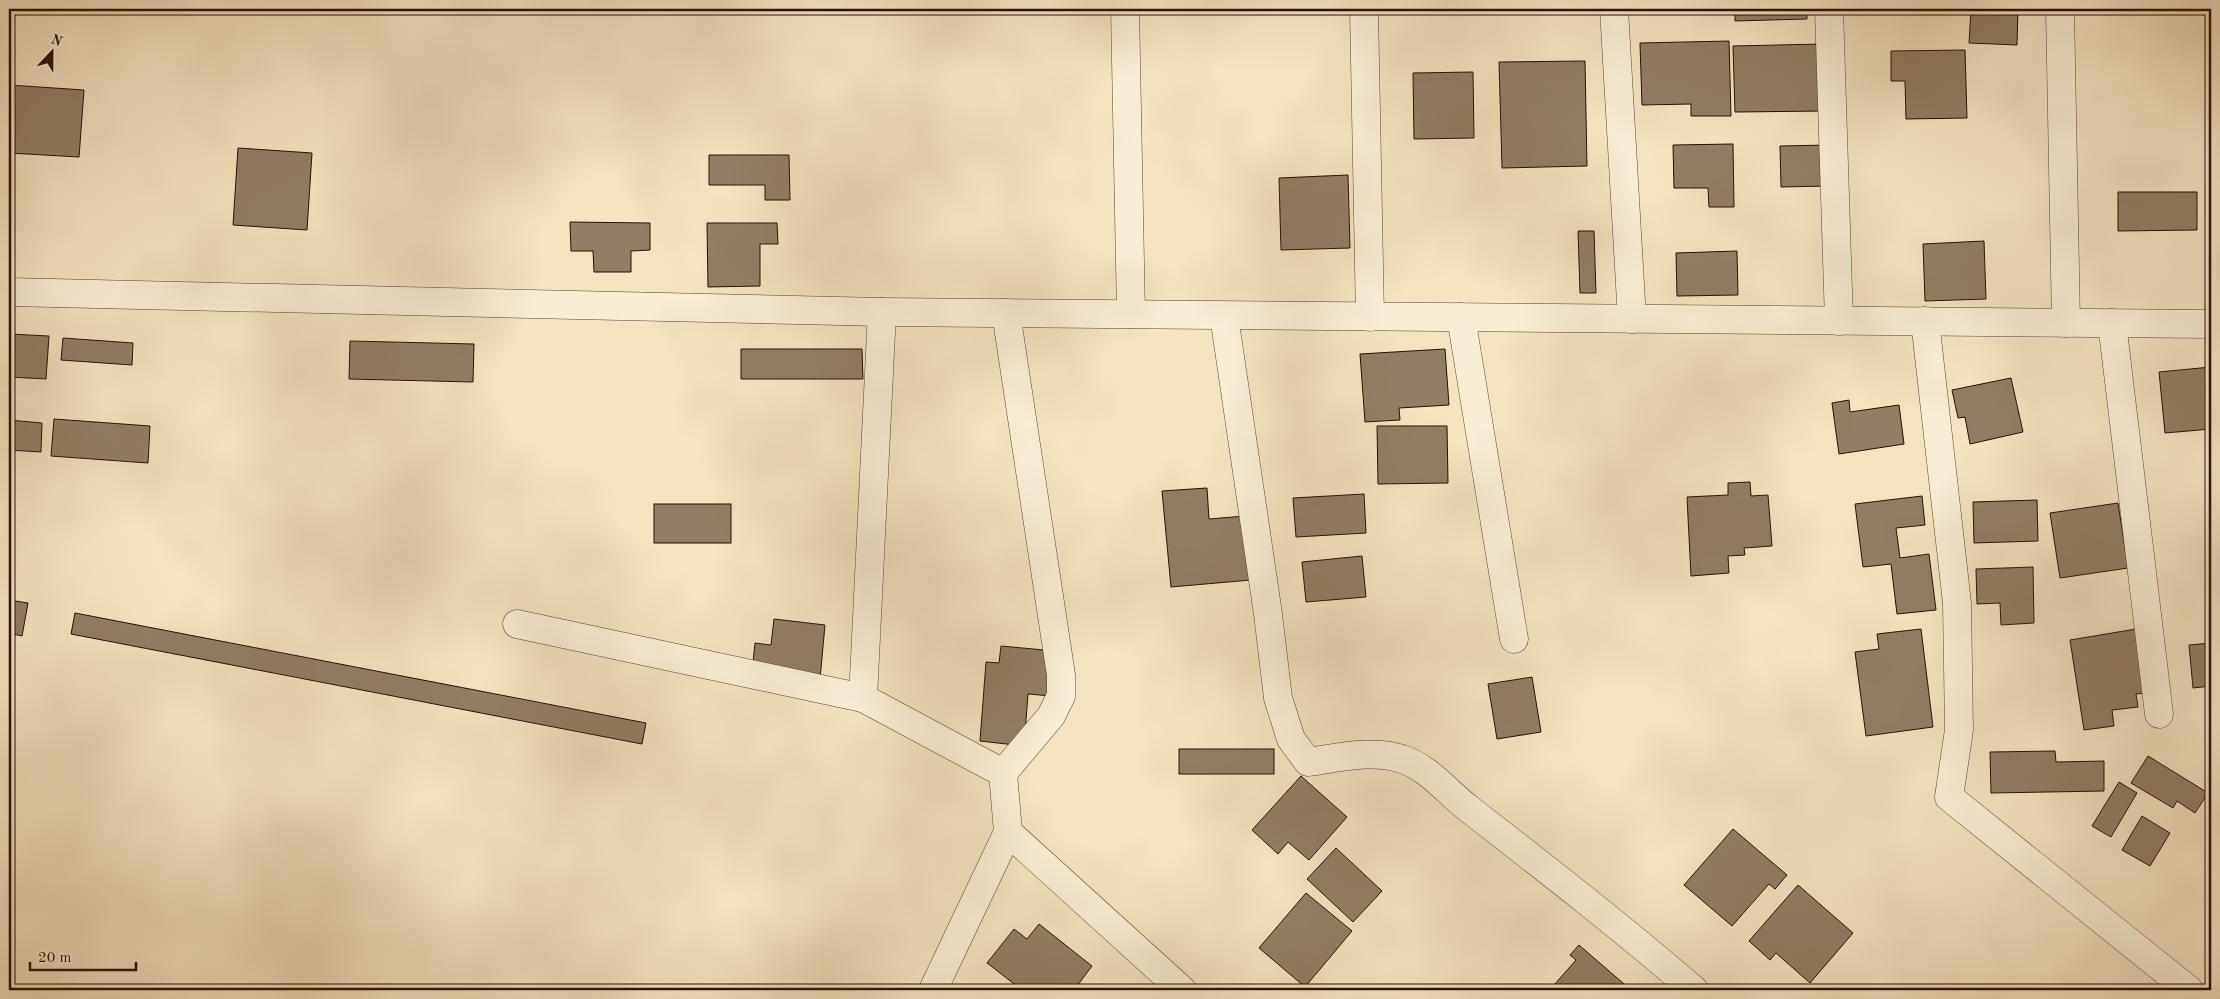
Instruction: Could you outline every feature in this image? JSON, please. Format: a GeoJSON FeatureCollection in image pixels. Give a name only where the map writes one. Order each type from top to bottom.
{"type":"FeatureCollection","features":[{"type":"Feature","properties":{"kind":"street"},"geometry":{"type":"LineString","coordinates":[[1125,9],[1130,314]]}},
{"type":"Feature","properties":{"kind":"street"},"geometry":{"type":"LineString","coordinates":[[1364,9],[1370,317]]}},
{"type":"Feature","properties":{"kind":"street"},"geometry":{"type":"LineString","coordinates":[[1614,9],[1632,319]]}},
{"type":"Feature","properties":{"kind":"street"},"geometry":{"type":"LineString","coordinates":[[1829,9],[1839,321]]}},
{"type":"Feature","properties":{"kind":"street"},"geometry":{"type":"LineString","coordinates":[[2060,9],[2066,323]]}},
{"type":"Feature","properties":{"kind":"street"},"geometry":{"type":"LineString","coordinates":[[9,292],[1006,314],[2211,324]]}},
{"type":"Feature","properties":{"kind":"street"},"geometry":{"type":"LineString","coordinates":[[863,698],[882,312]]}},
{"type":"Feature","properties":{"kind":"street"},"geometry":{"type":"LineString","coordinates":[[933,990],[1008,832],[1003,773],[1051,716],[1060,696],[1061,675],[1006,314]]}},
{"type":"Feature","properties":{"kind":"street"},"geometry":{"type":"LineString","coordinates":[[1224,316],[1268,614],[1278,698],[1291,738],[1308,762],[1373,754],[1402,759],[1419,768],[1618,925],[1694,990]]}},
{"type":"Feature","properties":{"kind":"street"},"geometry":{"type":"LineString","coordinates":[[1461,317],[1514,639]]}},
{"type":"Feature","properties":{"kind":"street"},"geometry":{"type":"LineString","coordinates":[[1925,322],[1957,603],[1959,730],[1949,797],[2189,990]]}},
{"type":"Feature","properties":{"kind":"street"},"geometry":{"type":"LineString","coordinates":[[2112,324],[2159,714]]}},
{"type":"Feature","properties":{"kind":"street"},"geometry":{"type":"LineString","coordinates":[[517,624],[863,698],[1003,773]]}},
{"type":"Feature","properties":{"kind":"street"},"geometry":{"type":"LineString","coordinates":[[1008,832],[1182,990]]}},
{"type":"Feature","properties":{"kind":"building"},"geometry":{"type":"Polygon","coordinates":[[[1735,9],[1807,9],[1807,19],[1735,21],[1735,9]]]}},
{"type":"Feature","properties":{"kind":"building"},"geometry":{"type":"Polygon","coordinates":[[[1971,9],[2018,9],[2017,45],[1969,43],[1971,9]]]}},
{"type":"Feature","properties":{"kind":"building"},"geometry":{"type":"Polygon","coordinates":[[[1729,41],[1731,116],[1691,116],[1691,104],[1642,105],[1640,43],[1729,41]]]}},
{"type":"Feature","properties":{"kind":"building"},"geometry":{"type":"Polygon","coordinates":[[[1823,44],[1825,111],[1735,112],[1733,46],[1823,44]]]}},
{"type":"Feature","properties":{"kind":"building"},"geometry":{"type":"Polygon","coordinates":[[[1965,50],[1967,118],[1906,119],[1905,81],[1891,81],[1891,51],[1965,50]]]}},
{"type":"Feature","properties":{"kind":"building"},"geometry":{"type":"Polygon","coordinates":[[[1585,61],[1587,166],[1502,168],[1499,62],[1585,61]]]}},
{"type":"Feature","properties":{"kind":"building"},"geometry":{"type":"Polygon","coordinates":[[[1473,72],[1474,138],[1414,139],[1413,73],[1473,72]]]}},
{"type":"Feature","properties":{"kind":"building"},"geometry":{"type":"Polygon","coordinates":[[[9,85],[84,90],[79,157],[9,153],[9,85]]]}},
{"type":"Feature","properties":{"kind":"building"},"geometry":{"type":"Polygon","coordinates":[[[1733,144],[1734,207],[1709,207],[1708,188],[1674,188],[1673,145],[1733,144]]]}},
{"type":"Feature","properties":{"kind":"building"},"geometry":{"type":"Polygon","coordinates":[[[1828,145],[1829,186],[1781,187],[1780,146],[1828,145]]]}},
{"type":"Feature","properties":{"kind":"building"},"geometry":{"type":"Polygon","coordinates":[[[238,148],[312,153],[307,230],[233,225],[238,148]]]}},
{"type":"Feature","properties":{"kind":"building"},"geometry":{"type":"Polygon","coordinates":[[[709,155],[789,155],[790,200],[765,200],[765,185],[709,185],[709,155]]]}},
{"type":"Feature","properties":{"kind":"building"},"geometry":{"type":"Polygon","coordinates":[[[1348,175],[1350,248],[1281,250],[1279,178],[1348,175]]]}},
{"type":"Feature","properties":{"kind":"building"},"geometry":{"type":"Polygon","coordinates":[[[2118,192],[2197,192],[2197,230],[2118,231],[2118,192]]]}},
{"type":"Feature","properties":{"kind":"building"},"geometry":{"type":"Polygon","coordinates":[[[570,222],[650,223],[650,250],[631,251],[631,272],[594,272],[593,251],[571,251],[570,222]]]}},
{"type":"Feature","properties":{"kind":"building"},"geometry":{"type":"Polygon","coordinates":[[[707,223],[777,223],[778,244],[760,244],[760,286],[708,287],[707,223]]]}},
{"type":"Feature","properties":{"kind":"building"},"geometry":{"type":"Polygon","coordinates":[[[1578,231],[1594,231],[1596,293],[1580,293],[1578,231]]]}},
{"type":"Feature","properties":{"kind":"building"},"geometry":{"type":"Polygon","coordinates":[[[1984,241],[1986,299],[1925,301],[1923,244],[1984,241]]]}},
{"type":"Feature","properties":{"kind":"building"},"geometry":{"type":"Polygon","coordinates":[[[1737,251],[1738,295],[1677,296],[1676,253],[1737,251]]]}},
{"type":"Feature","properties":{"kind":"building"},"geometry":{"type":"Polygon","coordinates":[[[9,334],[49,336],[46,379],[9,377],[9,334]]]}},
{"type":"Feature","properties":{"kind":"building"},"geometry":{"type":"Polygon","coordinates":[[[63,338],[133,343],[132,365],[61,360],[63,338]]]}},
{"type":"Feature","properties":{"kind":"building"},"geometry":{"type":"Polygon","coordinates":[[[350,341],[474,344],[473,382],[349,379],[350,341]]]}},
{"type":"Feature","properties":{"kind":"building"},"geometry":{"type":"Polygon","coordinates":[[[741,349],[862,349],[863,379],[741,379],[741,349]]]}},
{"type":"Feature","properties":{"kind":"building"},"geometry":{"type":"Polygon","coordinates":[[[1445,349],[1449,405],[1399,408],[1400,420],[1365,422],[1360,354],[1445,349]]]}},
{"type":"Feature","properties":{"kind":"building"},"geometry":{"type":"Polygon","coordinates":[[[2211,367],[2211,429],[2165,433],[2159,372],[2211,367]]]}},
{"type":"Feature","properties":{"kind":"building"},"geometry":{"type":"Polygon","coordinates":[[[2011,378],[2023,432],[1970,444],[1965,417],[1958,418],[1952,390],[2011,378]]]}},
{"type":"Feature","properties":{"kind":"building"},"geometry":{"type":"Polygon","coordinates":[[[1849,400],[1850,412],[1899,405],[1904,444],[1839,454],[1832,403],[1849,400]]]}},
{"type":"Feature","properties":{"kind":"building"},"geometry":{"type":"Polygon","coordinates":[[[54,419],[150,426],[148,463],[51,456],[54,419]]]}},
{"type":"Feature","properties":{"kind":"building"},"geometry":{"type":"Polygon","coordinates":[[[9,420],[42,423],[41,452],[9,450],[9,420]]]}},
{"type":"Feature","properties":{"kind":"building"},"geometry":{"type":"Polygon","coordinates":[[[1377,426],[1447,426],[1448,483],[1378,484],[1377,426]]]}},
{"type":"Feature","properties":{"kind":"building"},"geometry":{"type":"Polygon","coordinates":[[[1750,482],[1751,496],[1768,495],[1772,546],[1744,548],[1745,555],[1728,556],[1729,573],[1691,576],[1687,497],[1728,495],[1728,483],[1750,482]]]}},
{"type":"Feature","properties":{"kind":"building"},"geometry":{"type":"Polygon","coordinates":[[[1207,488],[1209,519],[1245,516],[1251,580],[1171,587],[1162,491],[1207,488]]]}},
{"type":"Feature","properties":{"kind":"building"},"geometry":{"type":"Polygon","coordinates":[[[1364,494],[1366,533],[1296,537],[1293,498],[1364,494]]]}},
{"type":"Feature","properties":{"kind":"building"},"geometry":{"type":"Polygon","coordinates":[[[1922,496],[1925,525],[1896,528],[1900,558],[1929,554],[1936,610],[1897,614],[1891,564],[1863,567],[1855,504],[1922,496]]]}},
{"type":"Feature","properties":{"kind":"building"},"geometry":{"type":"Polygon","coordinates":[[[2037,500],[2038,541],[1974,543],[1973,502],[2037,500]]]}},
{"type":"Feature","properties":{"kind":"building"},"geometry":{"type":"Polygon","coordinates":[[[2118,503],[2128,568],[2060,578],[2050,513],[2118,503]]]}},
{"type":"Feature","properties":{"kind":"building"},"geometry":{"type":"Polygon","coordinates":[[[654,504],[731,504],[731,543],[654,543],[654,504]]]}},
{"type":"Feature","properties":{"kind":"building"},"geometry":{"type":"Polygon","coordinates":[[[1362,556],[1366,597],[1306,602],[1302,562],[1362,556]]]}},
{"type":"Feature","properties":{"kind":"building"},"geometry":{"type":"Polygon","coordinates":[[[2033,567],[2034,623],[2001,625],[2000,603],[1977,604],[1976,569],[2033,567]]]}},
{"type":"Feature","properties":{"kind":"building"},"geometry":{"type":"Polygon","coordinates":[[[9,600],[28,603],[22,636],[9,633],[9,600]]]}},
{"type":"Feature","properties":{"kind":"building"},"geometry":{"type":"Polygon","coordinates":[[[75,613],[646,723],[642,744],[71,634],[75,613]]]}},
{"type":"Feature","properties":{"kind":"building"},"geometry":{"type":"Polygon","coordinates":[[[774,619],[825,625],[820,679],[752,672],[755,643],[771,645],[774,619]]]}},
{"type":"Feature","properties":{"kind":"building"},"geometry":{"type":"Polygon","coordinates":[[[1921,629],[1933,727],[1866,736],[1855,652],[1879,649],[1877,634],[1921,629]]]}},
{"type":"Feature","properties":{"kind":"building"},"geometry":{"type":"Polygon","coordinates":[[[2136,629],[2146,693],[2136,694],[2138,707],[2112,710],[2114,726],[2084,730],[2070,640],[2136,629]]]}},
{"type":"Feature","properties":{"kind":"building"},"geometry":{"type":"Polygon","coordinates":[[[2211,643],[2211,686],[2193,688],[2189,645],[2211,643]]]}},
{"type":"Feature","properties":{"kind":"building"},"geometry":{"type":"Polygon","coordinates":[[[1001,646],[1055,651],[1051,696],[1028,694],[1024,746],[980,741],[986,662],[999,663],[1001,646]]]}},
{"type":"Feature","properties":{"kind":"building"},"geometry":{"type":"Polygon","coordinates":[[[1532,677],[1541,732],[1497,739],[1488,684],[1532,677]]]}},
{"type":"Feature","properties":{"kind":"building"},"geometry":{"type":"Polygon","coordinates":[[[1179,749],[1274,749],[1274,774],[1179,774],[1179,749]]]}},
{"type":"Feature","properties":{"kind":"building"},"geometry":{"type":"Polygon","coordinates":[[[2055,751],[2056,762],[2104,761],[2104,791],[1991,793],[1990,752],[2055,751]]]}},
{"type":"Feature","properties":{"kind":"building"},"geometry":{"type":"Polygon","coordinates":[[[2148,756],[2208,793],[2195,813],[2177,801],[2173,808],[2131,783],[2148,756]]]}},
{"type":"Feature","properties":{"kind":"building"},"geometry":{"type":"Polygon","coordinates":[[[1301,776],[1347,817],[1309,860],[1288,842],[1278,854],[1252,830],[1301,776]]]}},
{"type":"Feature","properties":{"kind":"building"},"geometry":{"type":"Polygon","coordinates":[[[2119,782],[2137,793],[2111,837],[2092,826],[2119,782]]]}},
{"type":"Feature","properties":{"kind":"building"},"geometry":{"type":"Polygon","coordinates":[[[2142,816],[2170,833],[2150,866],[2122,850],[2142,816]]]}},
{"type":"Feature","properties":{"kind":"building"},"geometry":{"type":"Polygon","coordinates":[[[1733,829],[1787,875],[1775,889],[1769,884],[1732,926],[1684,885],[1733,829]]]}},
{"type":"Feature","properties":{"kind":"building"},"geometry":{"type":"Polygon","coordinates":[[[1336,848],[1382,891],[1353,922],[1307,879],[1336,848]]]}},
{"type":"Feature","properties":{"kind":"building"},"geometry":{"type":"Polygon","coordinates":[[[1798,885],[1853,933],[1810,983],[1776,953],[1770,960],[1749,941],[1798,885]]]}},
{"type":"Feature","properties":{"kind":"building"},"geometry":{"type":"Polygon","coordinates":[[[1306,893],[1352,931],[1305,987],[1259,948],[1306,893]]]}},
{"type":"Feature","properties":{"kind":"building"},"geometry":{"type":"Polygon","coordinates":[[[1039,924],[1092,966],[1074,990],[1022,990],[987,963],[1014,929],[1027,939],[1039,924]]]}},
{"type":"Feature","properties":{"kind":"building"},"geometry":{"type":"Polygon","coordinates":[[[1579,945],[1631,990],[1554,990],[1557,987],[1554,985],[1576,960],[1570,955],[1579,945]]]}}]}
